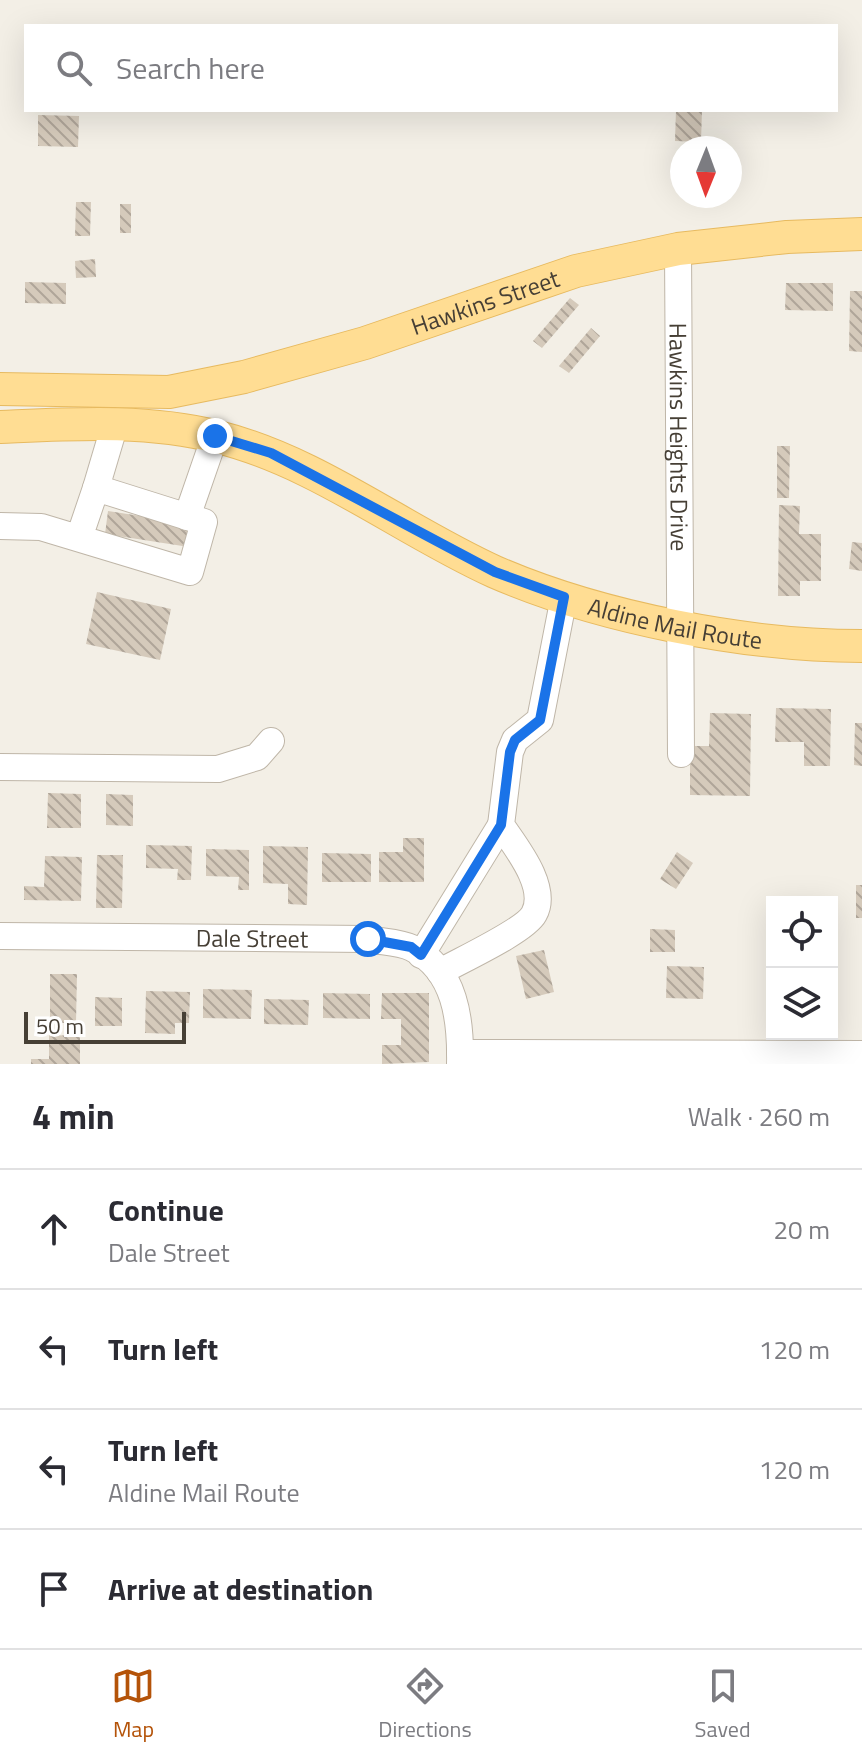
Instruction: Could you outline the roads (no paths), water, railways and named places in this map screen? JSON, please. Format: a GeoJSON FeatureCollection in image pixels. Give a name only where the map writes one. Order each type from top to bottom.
{"type":"FeatureCollection","features":[{"type":"Feature","properties":{"kind":"main road","name":"Hawkins Street"},"geometry":{"type":"LineString","coordinates":[[0,389],[169,392],[244,377],[365,343],[576,271],[678,249],[787,237],[862,234]]}},
{"type":"Feature","properties":{"kind":"main road","name":"Aldine Mail Route"},"geometry":{"type":"LineString","coordinates":[[0,427],[115,424],[215,436],[271,453],[495,572],[564,597],[614,613],[678,626],[765,639],[862,646]]}},
{"type":"Feature","properties":{"kind":"street","name":"Hawkins Heights Drive"},"geometry":{"type":"LineString","coordinates":[[678,249],[681,754]]}},
{"type":"Feature","properties":{"kind":"street"},"geometry":{"type":"LineString","coordinates":[[79,538],[115,424]]}},
{"type":"Feature","properties":{"kind":"street"},"geometry":{"type":"LineString","coordinates":[[187,517],[215,436]]}},
{"type":"Feature","properties":{"kind":"street"},"geometry":{"type":"LineString","coordinates":[[0,526],[41,527],[190,572],[204,522],[96,488]]}},
{"type":"Feature","properties":{"kind":"street"},"geometry":{"type":"LineString","coordinates":[[430,963],[501,825],[510,752],[515,740],[540,720],[564,597]]}},
{"type":"Feature","properties":{"kind":"street"},"geometry":{"type":"LineString","coordinates":[[0,767],[218,769],[257,757],[271,741]]}},
{"type":"Feature","properties":{"kind":"street"},"geometry":{"type":"LineString","coordinates":[[430,963],[523,925],[535,913],[537,898],[528,866],[501,825]]}},
{"type":"Feature","properties":{"kind":"street","name":"Dale Street"},"geometry":{"type":"LineString","coordinates":[[0,936],[368,939],[411,947],[430,963]]}},
{"type":"Feature","properties":{"kind":"street"},"geometry":{"type":"LineString","coordinates":[[430,963],[457,1004],[460,1059],[862,1054]]}}]}
